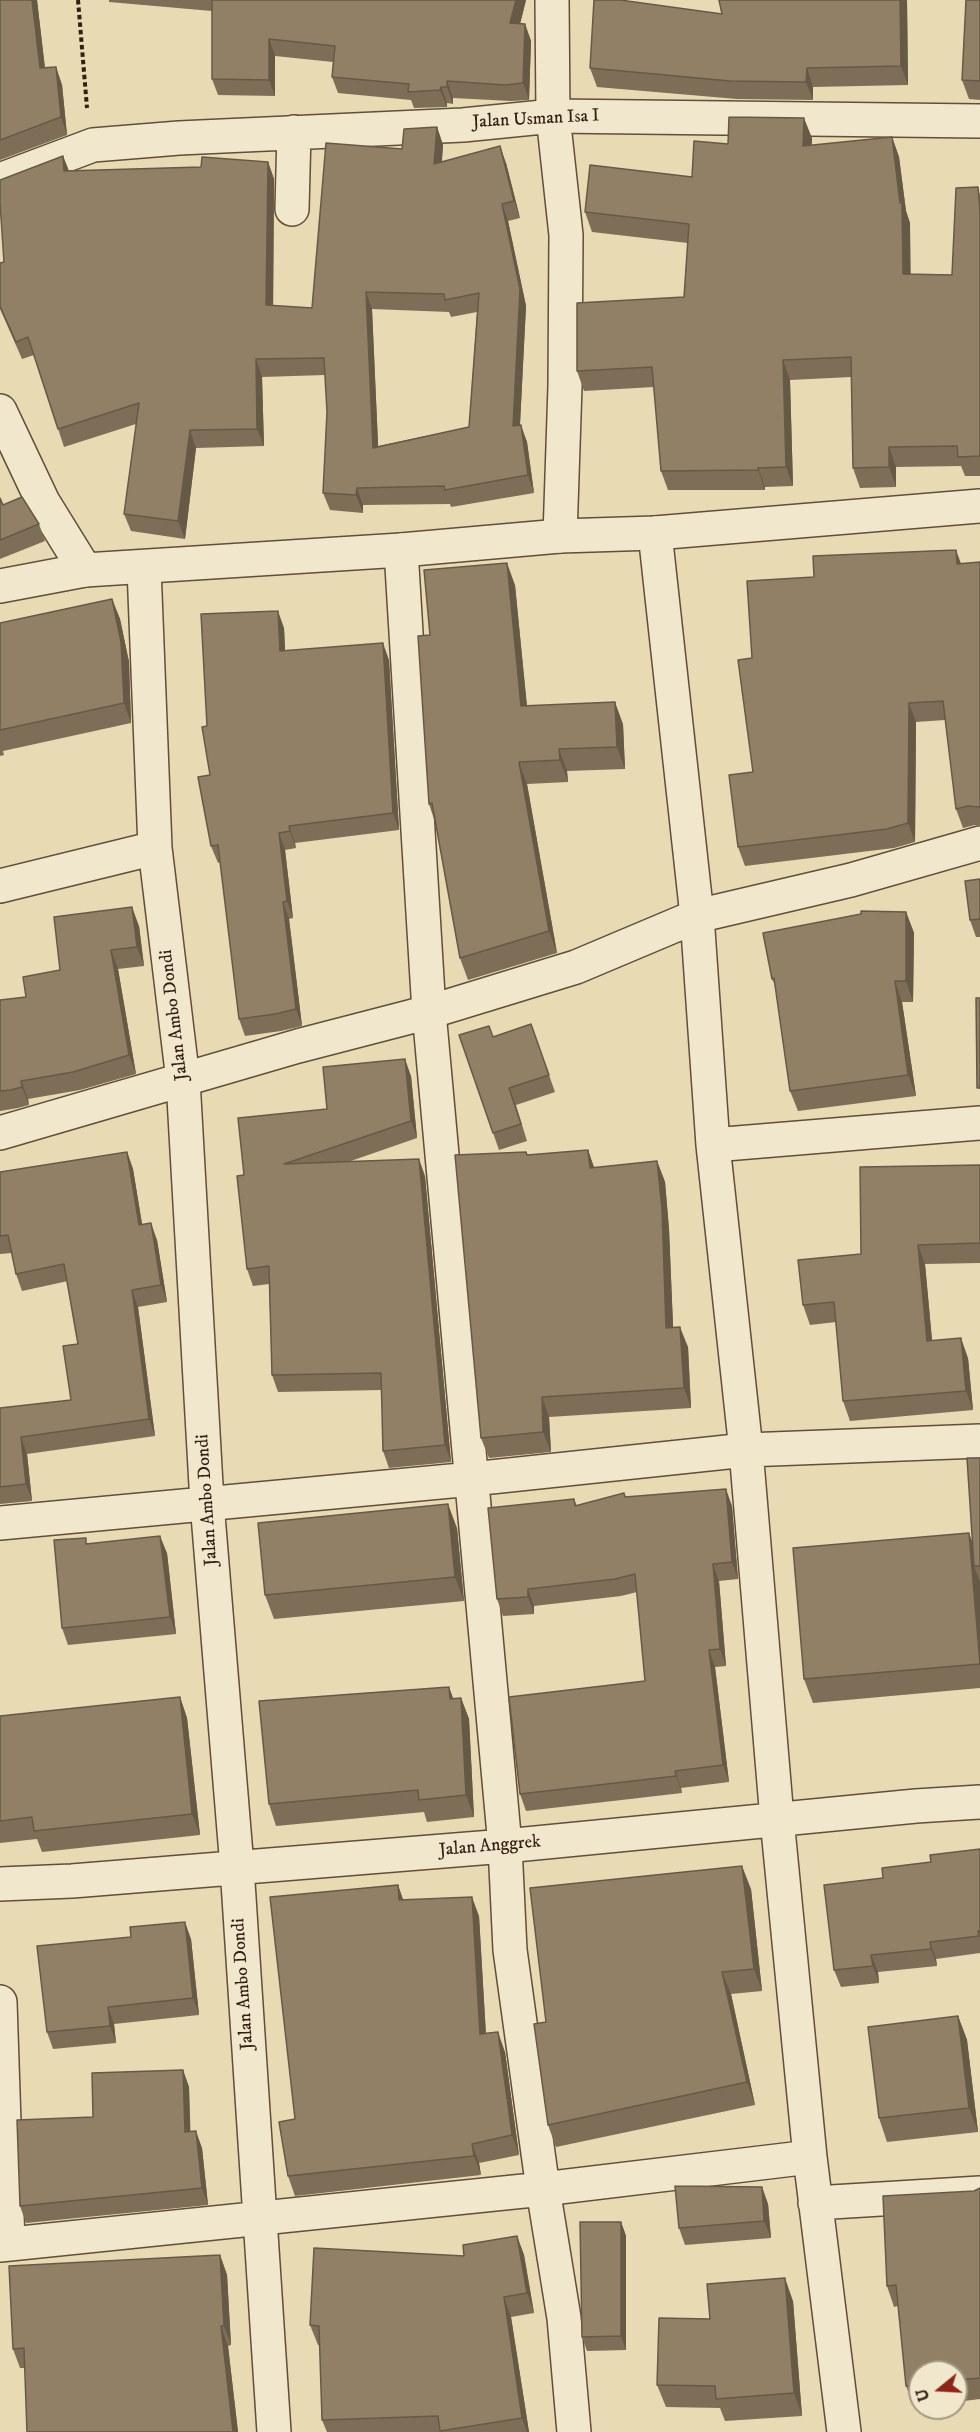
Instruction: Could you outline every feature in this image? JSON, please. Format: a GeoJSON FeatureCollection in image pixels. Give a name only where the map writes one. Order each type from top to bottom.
{"type":"FeatureCollection","features":[{"type":"Feature","properties":{"kind":"street"},"geometry":{"type":"LineString","coordinates":[[552,0],[553,116],[566,235],[566,386],[560,536]]}},
{"type":"Feature","properties":{"kind":"street","name":"Jalan Usman Isa I"},"geometry":{"type":"LineString","coordinates":[[0,180],[93,145],[463,124],[553,116],[980,120]]}},
{"type":"Feature","properties":{"kind":"street"},"geometry":{"type":"LineString","coordinates":[[292,209],[294,132]]}},
{"type":"Feature","properties":{"kind":"street"},"geometry":{"type":"LineString","coordinates":[[0,411],[43,502],[86,570]]}},
{"type":"Feature","properties":{"kind":"street"},"geometry":{"type":"LineString","coordinates":[[0,586],[86,570],[401,550],[560,536],[655,532],[980,507]]}},
{"type":"Feature","properties":{"kind":"street"},"geometry":{"type":"LineString","coordinates":[[655,532],[697,916],[713,1145],[746,1450],[777,1819],[810,2157],[844,2432]]}},
{"type":"Feature","properties":{"kind":"street"},"geometry":{"type":"LineString","coordinates":[[401,550],[429,1012],[505,1846],[510,1950],[543,2189],[564,2318],[574,2432]]}},
{"type":"Feature","properties":{"kind":"street","name":"Jalan Ambo Dondi"},"geometry":{"type":"LineString","coordinates":[[144,568],[155,848],[183,1080],[207,1503],[237,1867],[274,2432]]}},
{"type":"Feature","properties":{"kind":"street"},"geometry":{"type":"LineString","coordinates":[[0,1133],[298,1046],[429,1012],[576,967],[697,916],[851,880],[980,843]]}},
{"type":"Feature","properties":{"kind":"street"},"geometry":{"type":"LineString","coordinates":[[0,886],[155,848]]}},
{"type":"Feature","properties":{"kind":"street"},"geometry":{"type":"LineString","coordinates":[[713,1145],[980,1123]]}},
{"type":"Feature","properties":{"kind":"street"},"geometry":{"type":"LineString","coordinates":[[0,1523],[472,1479],[746,1450],[980,1441]]}},
{"type":"Feature","properties":{"kind":"street","name":"Jalan Anggrek"},"geometry":{"type":"LineString","coordinates":[[0,1884],[72,1881],[505,1846],[980,1802]]}},
{"type":"Feature","properties":{"kind":"street"},"geometry":{"type":"LineString","coordinates":[[0,2002],[4,2244],[543,2189],[810,2157]]}},
{"type":"Feature","properties":{"kind":"street"},"geometry":{"type":"LineString","coordinates":[[815,2203],[980,2193]]}},
{"type":"Feature","properties":{"kind":"path"},"geometry":{"type":"LineString","coordinates":[[78,0],[86,97],[93,145]]}},
{"type":"Feature","properties":{"kind":"building"},"geometry":{"type":"Polygon","coordinates":[[[0,0],[32,0],[40,68],[56,67],[61,117],[0,140],[0,0]]]}},
{"type":"Feature","properties":{"kind":"building"},"geometry":{"type":"Polygon","coordinates":[[[212,0],[516,0],[510,23],[525,24],[523,83],[505,85],[447,81],[447,87],[441,87],[440,90],[408,92],[409,84],[332,77],[335,46],[269,39],[269,80],[212,79],[212,0]]]}},
{"type":"Feature","properties":{"kind":"building"},"geometry":{"type":"Polygon","coordinates":[[[594,0],[620,0],[722,14],[719,0],[900,0],[901,66],[807,68],[806,82],[730,81],[590,68],[594,0]]]}},
{"type":"Feature","properties":{"kind":"building"},"geometry":{"type":"Polygon","coordinates":[[[966,0],[980,0],[980,81],[962,80],[966,0]]]}},
{"type":"Feature","properties":{"kind":"building"},"geometry":{"type":"Polygon","coordinates":[[[729,117],[804,118],[803,146],[892,137],[900,203],[902,203],[903,274],[952,275],[956,188],[978,187],[980,211],[980,456],[958,457],[957,446],[889,447],[889,467],[853,468],[851,357],[783,360],[786,467],[758,468],[758,470],[661,471],[652,367],[577,371],[577,303],[684,297],[689,224],[585,212],[590,165],[692,177],[694,141],[728,144],[729,117]]]}},
{"type":"Feature","properties":{"kind":"building"},"geometry":{"type":"Polygon","coordinates":[[[437,127],[434,164],[500,146],[514,201],[502,204],[520,289],[513,426],[521,425],[528,475],[445,490],[444,486],[357,488],[356,495],[323,493],[327,412],[324,358],[256,359],[257,429],[190,430],[178,521],[124,514],[139,403],[58,429],[28,337],[16,342],[0,306],[0,263],[4,262],[0,180],[63,156],[64,171],[201,167],[202,157],[268,162],[266,305],[312,308],[326,143],[402,149],[404,129],[437,127]],[[366,292],[373,448],[469,427],[479,293],[445,300],[444,294],[366,292]]]}},
{"type":"Feature","properties":{"kind":"building"},"geometry":{"type":"Polygon","coordinates":[[[22,497],[39,524],[0,540],[0,498],[3,505],[22,497]]]}},
{"type":"Feature","properties":{"kind":"building"},"geometry":{"type":"Polygon","coordinates":[[[956,550],[957,564],[980,562],[980,807],[968,806],[956,809],[943,701],[909,703],[908,823],[887,829],[738,847],[729,775],[753,772],[738,660],[752,658],[747,581],[814,577],[813,556],[956,550]]]}},
{"type":"Feature","properties":{"kind":"building"},"geometry":{"type":"Polygon","coordinates":[[[507,563],[521,706],[615,702],[617,747],[559,749],[560,760],[519,762],[549,931],[460,958],[432,803],[429,804],[418,636],[430,635],[424,570],[507,563]]]}},
{"type":"Feature","properties":{"kind":"building"},"geometry":{"type":"Polygon","coordinates":[[[112,599],[121,642],[124,703],[0,730],[0,623],[112,599]]]}},
{"type":"Feature","properties":{"kind":"building"},"geometry":{"type":"Polygon","coordinates":[[[278,611],[280,651],[383,643],[393,813],[289,826],[290,831],[279,833],[287,901],[283,902],[296,1009],[239,1019],[218,845],[211,846],[198,777],[210,775],[202,727],[207,726],[201,614],[278,611]]]}},
{"type":"Feature","properties":{"kind":"building"},"geometry":{"type":"Polygon","coordinates":[[[980,879],[980,919],[970,920],[965,881],[980,879]]]}},
{"type":"Feature","properties":{"kind":"building"},"geometry":{"type":"Polygon","coordinates":[[[132,907],[137,947],[111,950],[129,1055],[73,1072],[21,1081],[22,1087],[0,1091],[0,1000],[26,997],[23,977],[60,970],[54,917],[132,907]]]}},
{"type":"Feature","properties":{"kind":"building"},"geometry":{"type":"Polygon","coordinates":[[[861,911],[906,912],[906,981],[895,981],[908,1075],[790,1091],[774,978],[772,979],[763,933],[861,914],[861,911]]]}},
{"type":"Feature","properties":{"kind":"building"},"geometry":{"type":"Polygon","coordinates":[[[976,998],[980,998],[980,1088],[977,1088],[976,998]]]}},
{"type":"Feature","properties":{"kind":"building"},"geometry":{"type":"Polygon","coordinates":[[[531,1024],[549,1075],[509,1088],[521,1124],[493,1133],[459,1035],[489,1026],[493,1037],[531,1024]]]}},
{"type":"Feature","properties":{"kind":"building"},"geometry":{"type":"Polygon","coordinates":[[[405,1059],[411,1121],[284,1164],[419,1159],[445,1445],[383,1451],[381,1373],[272,1375],[269,1266],[247,1269],[237,1176],[244,1175],[238,1118],[327,1109],[323,1067],[405,1059]]]}},
{"type":"Feature","properties":{"kind":"building"},"geometry":{"type":"Polygon","coordinates":[[[588,1150],[590,1168],[657,1161],[662,1209],[666,1328],[680,1327],[684,1388],[542,1397],[543,1432],[481,1438],[455,1155],[526,1152],[527,1155],[588,1150]]]}},
{"type":"Feature","properties":{"kind":"building"},"geometry":{"type":"Polygon","coordinates":[[[127,1152],[139,1225],[151,1223],[161,1285],[132,1290],[149,1419],[21,1437],[26,1484],[0,1487],[0,1408],[71,1400],[63,1346],[78,1344],[64,1264],[16,1274],[8,1235],[0,1236],[0,1172],[127,1152]]]}},
{"type":"Feature","properties":{"kind":"building"},"geometry":{"type":"Polygon","coordinates":[[[980,1165],[980,1243],[918,1245],[927,1341],[961,1338],[966,1391],[843,1401],[834,1302],[803,1305],[798,1260],[861,1254],[860,1167],[980,1165]]]}},
{"type":"Feature","properties":{"kind":"building"},"geometry":{"type":"Polygon","coordinates":[[[967,1458],[980,1458],[980,1566],[974,1566],[967,1458]]]}},
{"type":"Feature","properties":{"kind":"building"},"geometry":{"type":"Polygon","coordinates":[[[726,1489],[732,1562],[713,1564],[720,1649],[709,1650],[723,1765],[675,1771],[676,1776],[520,1794],[509,1697],[645,1681],[635,1574],[615,1579],[528,1589],[528,1597],[497,1599],[488,1508],[574,1499],[575,1506],[624,1493],[625,1497],[726,1489]]]}},
{"type":"Feature","properties":{"kind":"building"},"geometry":{"type":"Polygon","coordinates":[[[448,1504],[455,1577],[265,1595],[258,1523],[448,1504]]]}},
{"type":"Feature","properties":{"kind":"building"},"geometry":{"type":"Polygon","coordinates":[[[969,1533],[980,1664],[804,1679],[793,1548],[969,1533]]]}},
{"type":"Feature","properties":{"kind":"building"},"geometry":{"type":"Polygon","coordinates":[[[160,1536],[170,1617],[62,1628],[54,1540],[86,1538],[86,1544],[160,1536]]]}},
{"type":"Feature","properties":{"kind":"building"},"geometry":{"type":"Polygon","coordinates":[[[449,1687],[450,1699],[461,1698],[466,1795],[419,1800],[418,1790],[269,1804],[259,1701],[449,1687]]]}},
{"type":"Feature","properties":{"kind":"building"},"geometry":{"type":"Polygon","coordinates":[[[180,1697],[192,1814],[34,1831],[32,1817],[0,1821],[0,1716],[180,1697]]]}},
{"type":"Feature","properties":{"kind":"building"},"geometry":{"type":"Polygon","coordinates":[[[980,1849],[979,1936],[930,1942],[931,1949],[871,1955],[873,1966],[834,1970],[824,1885],[883,1878],[882,1868],[931,1862],[930,1855],[980,1849]]]}},
{"type":"Feature","properties":{"kind":"building"},"geometry":{"type":"Polygon","coordinates":[[[742,1866],[754,1969],[722,1972],[747,2082],[548,2125],[534,2024],[546,2022],[530,1888],[742,1866]]]}},
{"type":"Feature","properties":{"kind":"building"},"geometry":{"type":"Polygon","coordinates":[[[398,1885],[399,1900],[472,1897],[480,2034],[498,2032],[512,2135],[472,2144],[474,2156],[288,2176],[279,2122],[295,2119],[270,1897],[398,1885]]]}},
{"type":"Feature","properties":{"kind":"building"},"geometry":{"type":"Polygon","coordinates":[[[185,1922],[193,1998],[108,2007],[110,2026],[47,2032],[37,1946],[131,1937],[130,1927],[185,1922]]]}},
{"type":"Feature","properties":{"kind":"building"},"geometry":{"type":"Polygon","coordinates":[[[958,2016],[969,2108],[879,2118],[868,2027],[958,2016]]]}},
{"type":"Feature","properties":{"kind":"building"},"geometry":{"type":"Polygon","coordinates":[[[183,2070],[185,2132],[196,2131],[202,2188],[20,2206],[17,2120],[93,2117],[92,2073],[183,2070]]]}},
{"type":"Feature","properties":{"kind":"building"},"geometry":{"type":"Polygon","coordinates":[[[675,2186],[762,2187],[764,2221],[679,2228],[675,2186]]]}},
{"type":"Feature","properties":{"kind":"building"},"geometry":{"type":"Polygon","coordinates":[[[980,2188],[980,2378],[968,2379],[968,2360],[908,2360],[908,2386],[906,2386],[896,2285],[887,2286],[883,2196],[974,2191],[980,2188]]]}},
{"type":"Feature","properties":{"kind":"building"},"geometry":{"type":"Polygon","coordinates":[[[580,2222],[621,2222],[621,2336],[582,2337],[580,2222]]]}},
{"type":"Feature","properties":{"kind":"building"},"geometry":{"type":"Polygon","coordinates":[[[517,2236],[527,2293],[504,2297],[522,2418],[440,2431],[438,2416],[322,2420],[319,2326],[310,2325],[314,2248],[464,2256],[463,2245],[517,2236]]]}},
{"type":"Feature","properties":{"kind":"building"},"geometry":{"type":"Polygon","coordinates":[[[220,2255],[224,2326],[221,2326],[233,2432],[27,2432],[24,2348],[13,2349],[9,2266],[220,2255]]]}},
{"type":"Feature","properties":{"kind":"building"},"geometry":{"type":"Polygon","coordinates":[[[785,2278],[794,2393],[716,2399],[715,2386],[657,2385],[659,2318],[710,2319],[707,2284],[785,2278]]]}}]}
